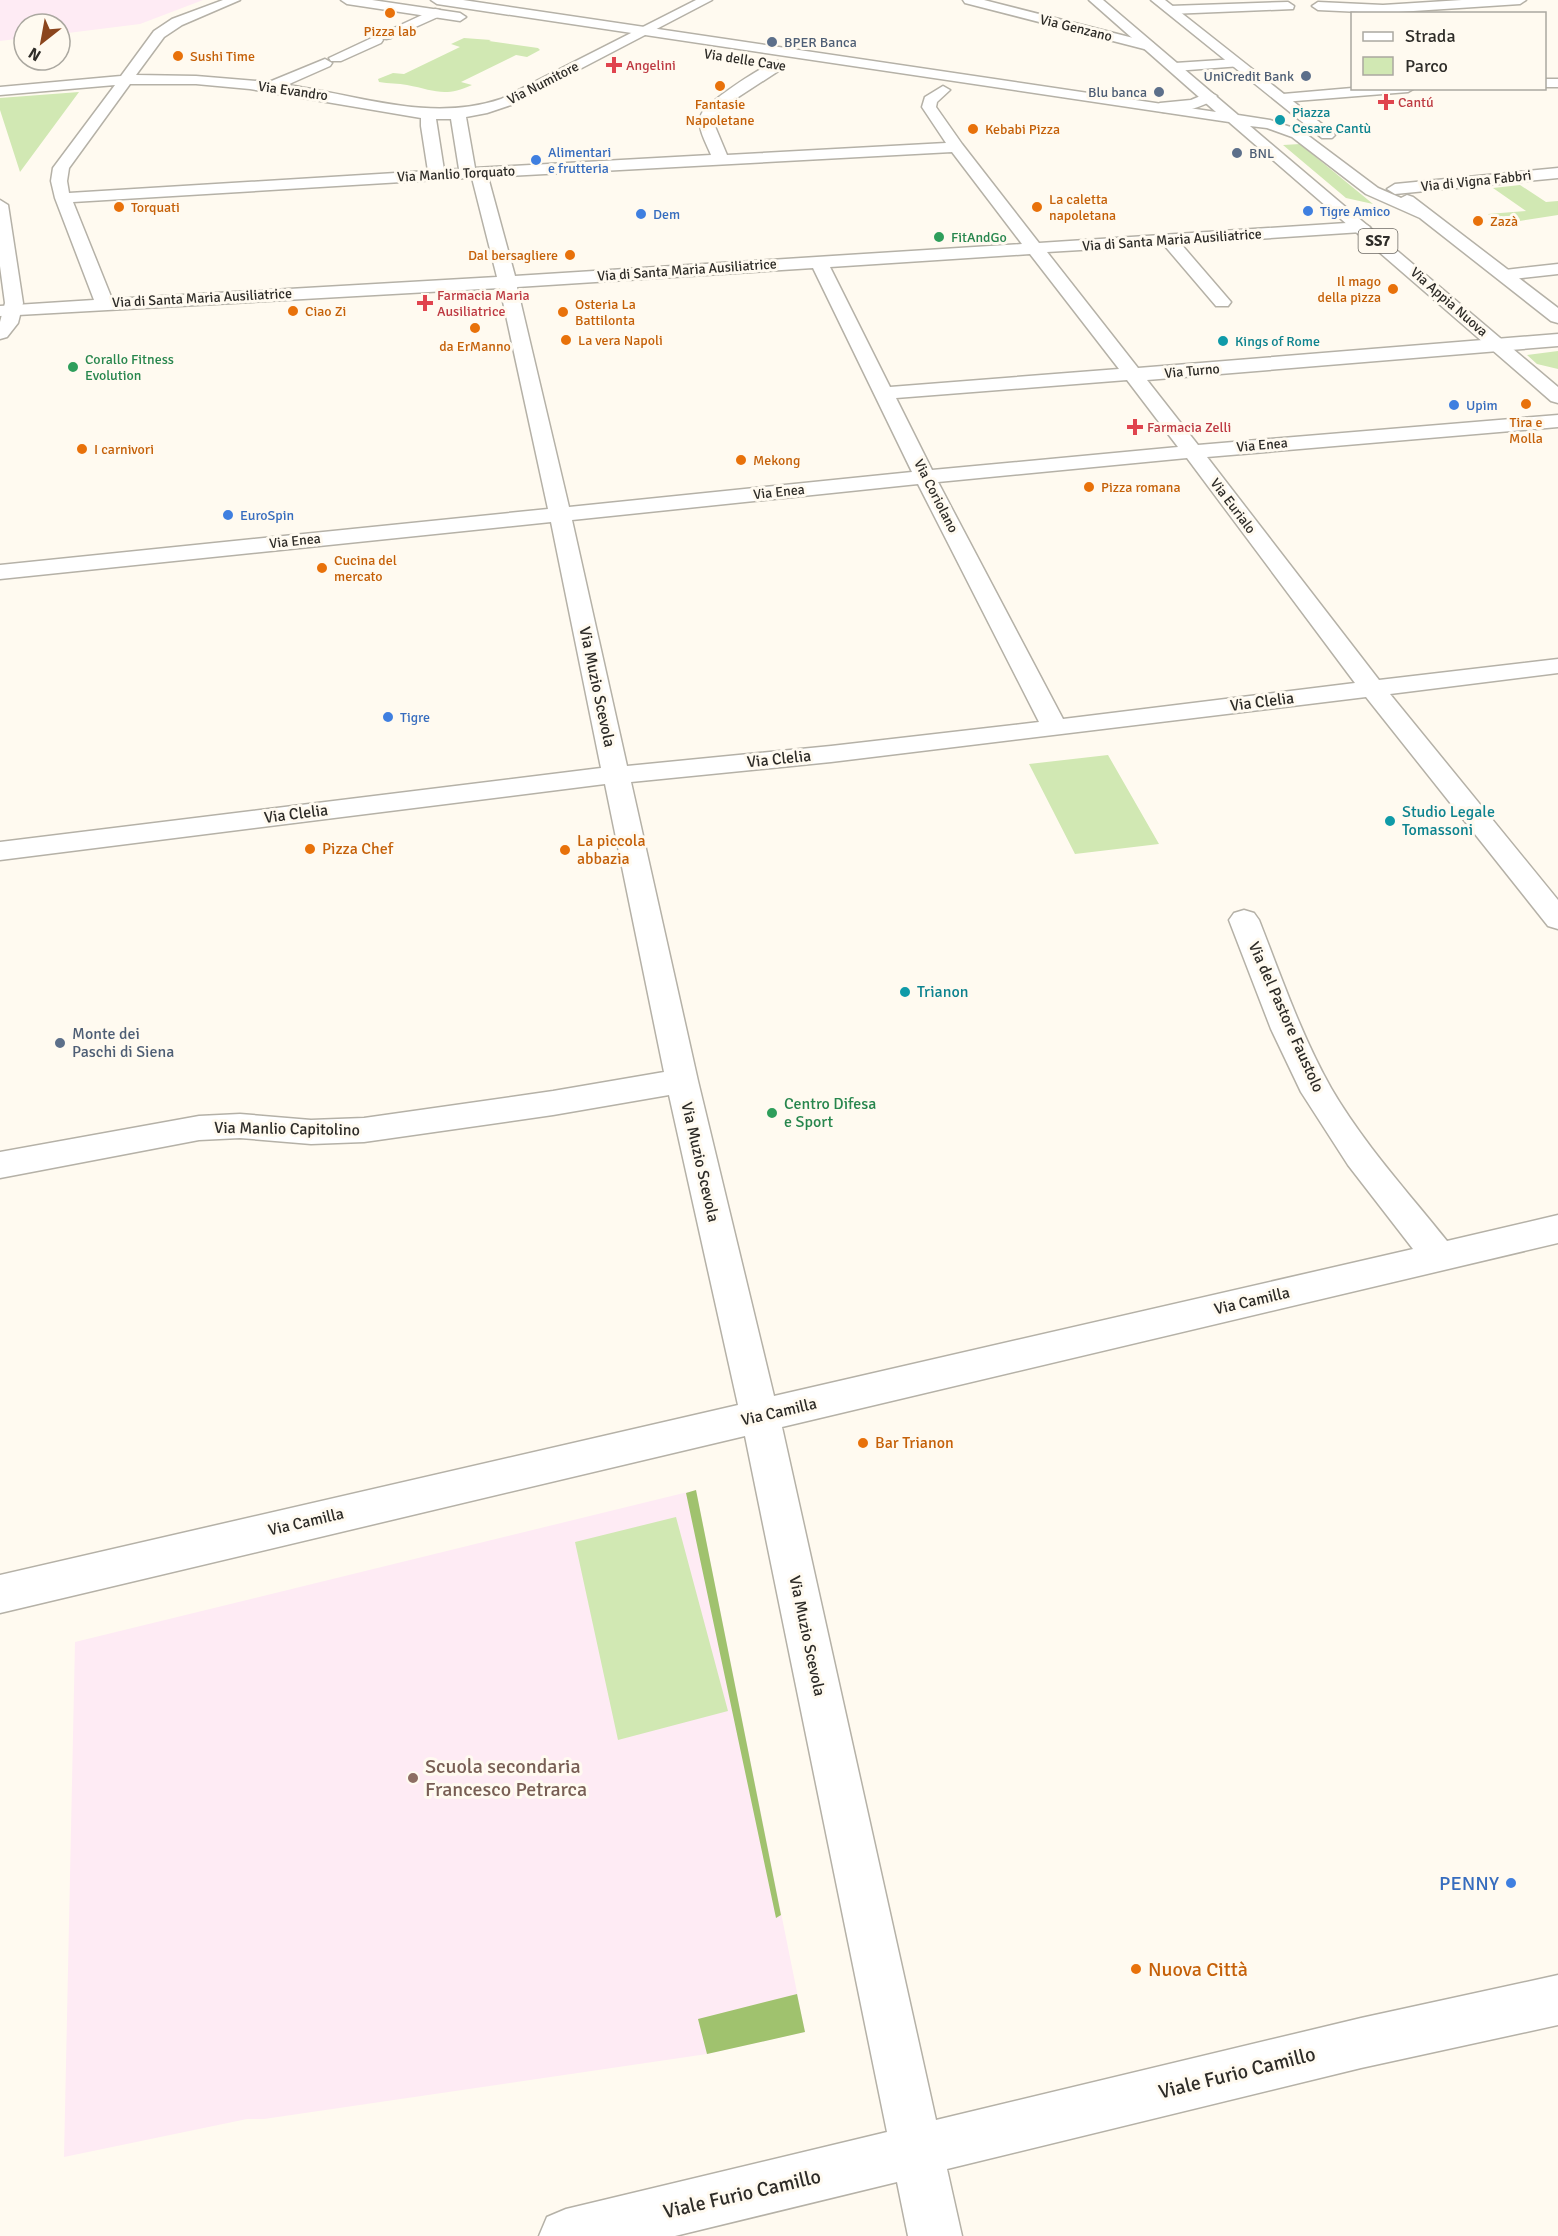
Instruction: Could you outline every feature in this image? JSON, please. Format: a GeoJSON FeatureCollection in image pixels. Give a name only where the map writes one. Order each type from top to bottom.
{"type":"FeatureCollection","features":[{"type":"Feature","properties":{"kind":"street"},"geometry":{"type":"LineString","coordinates":[[105,304],[63,198],[59,181],[61,168],[157,36],[167,28],[234,0]]}},
{"type":"Feature","properties":{"kind":"street","name":"Via delle Cave"},"geometry":{"type":"LineString","coordinates":[[348,0],[436,7],[643,31],[1234,118]]}},
{"type":"Feature","properties":{"kind":"street","name":"Via Numitore"},"geometry":{"type":"LineString","coordinates":[[458,114],[495,107],[706,0]]}},
{"type":"Feature","properties":{"kind":"street","name":"Via Genzano"},"geometry":{"type":"LineString","coordinates":[[969,0],[1148,46]]}},
{"type":"Feature","properties":{"kind":"street","name":"Via Appia Nuova"},"geometry":{"type":"LineString","coordinates":[[1095,0],[1210,96],[1558,397]]}},
{"type":"Feature","properties":{"kind":"street"},"geometry":{"type":"LineString","coordinates":[[1157,0],[1338,144]]}},
{"type":"Feature","properties":{"kind":"street"},"geometry":{"type":"LineString","coordinates":[[1170,10],[1299,6],[1383,9],[1520,0]]}},
{"type":"Feature","properties":{"kind":"street"},"geometry":{"type":"LineString","coordinates":[[271,87],[381,37],[436,7]]}},
{"type":"Feature","properties":{"kind":"street","name":"Via delle Cave"},"geometry":{"type":"LineString","coordinates":[[436,7],[624,42],[686,51]]}},
{"type":"Feature","properties":{"kind":"street","name":"Via delle Cave"},"geometry":{"type":"LineString","coordinates":[[721,160],[707,124],[708,114],[721,102],[784,66],[755,62]]}},
{"type":"Feature","properties":{"kind":"street"},"geometry":{"type":"LineString","coordinates":[[1175,68],[1236,63]]}},
{"type":"Feature","properties":{"kind":"street","name":"Via Evandro"},"geometry":{"type":"LineString","coordinates":[[0,91],[126,80],[195,80],[271,87],[429,114],[458,114]]}},
{"type":"Feature","properties":{"kind":"street"},"geometry":{"type":"LineString","coordinates":[[884,81],[1254,136]]}},
{"type":"Feature","properties":{"kind":"street","name":"Via Eurialo"},"geometry":{"type":"LineString","coordinates":[[943,90],[933,97],[929,106],[956,147],[1373,689],[1558,920]]}},
{"type":"Feature","properties":{"kind":"street"},"geometry":{"type":"LineString","coordinates":[[1283,99],[1385,90]]}},
{"type":"Feature","properties":{"kind":"street"},"geometry":{"type":"LineString","coordinates":[[1160,107],[1200,103],[1210,96]]}},
{"type":"Feature","properties":{"kind":"street"},"geometry":{"type":"LineString","coordinates":[[1143,120],[1161,120],[1172,116],[1169,110],[1160,107]]}},
{"type":"Feature","properties":{"kind":"street"},"geometry":{"type":"LineString","coordinates":[[429,114],[428,126],[437,175]]}},
{"type":"Feature","properties":{"kind":"street","name":"Via Muzio Scevola"},"geometry":{"type":"LineString","coordinates":[[458,114],[507,282],[560,514],[682,1081],[760,1417],[917,2151]]}},
{"type":"Feature","properties":{"kind":"street"},"geometry":{"type":"LineString","coordinates":[[1234,118],[1283,127],[1306,140],[1364,186],[1424,214]]}},
{"type":"Feature","properties":{"kind":"street","name":"Via Manlio Torquato"},"geometry":{"type":"LineString","coordinates":[[63,198],[956,147]]}},
{"type":"Feature","properties":{"kind":"street","name":"Via di Vigna Fabbri"},"geometry":{"type":"LineString","coordinates":[[1395,189],[1558,173]]}},
{"type":"Feature","properties":{"kind":"street"},"geometry":{"type":"LineString","coordinates":[[1378,177],[1558,317]]}},
{"type":"Feature","properties":{"kind":"street"},"geometry":{"type":"LineString","coordinates":[[0,205],[13,294],[7,311],[9,323],[0,333]]}},
{"type":"Feature","properties":{"kind":"street","name":"Via di Santa Maria Ausiliatrice"},"geometry":{"type":"LineString","coordinates":[[7,311],[507,282],[1362,227]]}},
{"type":"Feature","properties":{"kind":"street"},"geometry":{"type":"LineString","coordinates":[[1169,240],[1222,302]]}},
{"type":"Feature","properties":{"kind":"street","name":"Via Coriolano"},"geometry":{"type":"LineString","coordinates":[[819,262],[925,477],[1055,728]]}},
{"type":"Feature","properties":{"kind":"street"},"geometry":{"type":"LineString","coordinates":[[1505,275],[1558,268]]}},
{"type":"Feature","properties":{"kind":"street","name":"Via Turno"},"geometry":{"type":"LineString","coordinates":[[884,393],[1132,374],[1160,374],[1558,340]]}},
{"type":"Feature","properties":{"kind":"street","name":"Via Enea"},"geometry":{"type":"LineString","coordinates":[[0,572],[1192,451],[1558,421]]}},
{"type":"Feature","properties":{"kind":"street","name":"Via Clelia"},"geometry":{"type":"LineString","coordinates":[[0,851],[616,775],[831,754],[1558,666]]}},
{"type":"Feature","properties":{"kind":"street","name":"Via del Pastore Faustolo"},"geometry":{"type":"LineString","coordinates":[[1244,920],[1302,1060],[1319,1095],[1355,1149],[1439,1257]]}},
{"type":"Feature","properties":{"kind":"street","name":"Via Manlio Capitolino"},"geometry":{"type":"LineString","coordinates":[[0,1165],[199,1128],[240,1126],[311,1132],[364,1130],[553,1103],[682,1081]]}},
{"type":"Feature","properties":{"kind":"street","name":"Via Camilla"},"geometry":{"type":"LineString","coordinates":[[0,1594],[1558,1229]]}},
{"type":"Feature","properties":{"kind":"street","name":"Viale Furio Camillo"},"geometry":{"type":"LineString","coordinates":[[566,2236],[1361,2043],[1558,2000]]}},
{"type":"Feature","properties":{"kind":"street"},"geometry":{"type":"LineString","coordinates":[[917,2151],[935,2236]]}},
{"type":"Feature","properties":{"kind":"shaded area"},"geometry":{"type":"Polygon","coordinates":[[[0,0],[203,0],[140,24],[72,32],[72,12],[12,12],[12,40],[0,41],[0,0]]]}},
{"type":"Feature","properties":{"kind":"shaded area","name":"Scuola secondaria Francesco Petrarca"},"geometry":{"type":"Polygon","coordinates":[[[696,1490],[805,2032],[707,2054],[264,2119],[247,2119],[64,2157],[75,1642],[696,1490]]]}},
{"type":"Feature","properties":{"kind":"green space"},"geometry":{"type":"Polygon","coordinates":[[[464,38],[491,40],[489,41],[540,50],[527,57],[516,55],[461,82],[472,85],[454,91],[439,92],[404,84],[379,82],[378,79],[393,73],[404,74],[460,47],[451,44],[464,38]]]}},
{"type":"Feature","properties":{"kind":"green space"},"geometry":{"type":"Polygon","coordinates":[[[79,92],[20,172],[0,110],[0,98],[79,92]]]}},
{"type":"Feature","properties":{"kind":"green space"},"geometry":{"type":"Polygon","coordinates":[[[1300,144],[1373,204],[1346,198],[1283,145],[1300,144]]]}},
{"type":"Feature","properties":{"kind":"green space"},"geometry":{"type":"Polygon","coordinates":[[[1520,185],[1546,202],[1558,201],[1558,215],[1501,224],[1488,214],[1526,211],[1493,188],[1520,185]]]}},
{"type":"Feature","properties":{"kind":"green space"},"geometry":{"type":"Polygon","coordinates":[[[1558,351],[1558,369],[1537,364],[1527,355],[1558,351]]]}},
{"type":"Feature","properties":{"kind":"green space"},"geometry":{"type":"Polygon","coordinates":[[[1108,755],[1159,844],[1075,854],[1029,764],[1108,755]]]}},
{"type":"Feature","properties":{"kind":"green space"},"geometry":{"type":"Polygon","coordinates":[[[696,1490],[781,1915],[776,1918],[686,1493],[696,1490]]]}},
{"type":"Feature","properties":{"kind":"green space"},"geometry":{"type":"Polygon","coordinates":[[[676,1517],[728,1711],[618,1740],[575,1542],[676,1517]]]}},
{"type":"Feature","properties":{"kind":"green space"},"geometry":{"type":"Polygon","coordinates":[[[797,1994],[805,2032],[707,2054],[698,2019],[797,1994]]]}},
{"type":"Feature","properties":{"kind":"place","name":"Pizza lab"},"geometry":{"type":"Point","coordinates":[390,13]}},
{"type":"Feature","properties":{"kind":"place","name":"BPER Banca"},"geometry":{"type":"Point","coordinates":[772,42]}},
{"type":"Feature","properties":{"kind":"place","name":"Sushi Time"},"geometry":{"type":"Point","coordinates":[178,56]}},
{"type":"Feature","properties":{"kind":"place","name":"Angelini"},"geometry":{"type":"Point","coordinates":[614,65]}},
{"type":"Feature","properties":{"kind":"place","name":"UniCredit Bank"},"geometry":{"type":"Point","coordinates":[1306,76]}},
{"type":"Feature","properties":{"kind":"place","name":"Fantasie Napoletane"},"geometry":{"type":"Point","coordinates":[720,86]}},
{"type":"Feature","properties":{"kind":"place","name":"Blu banca"},"geometry":{"type":"Point","coordinates":[1159,92]}},
{"type":"Feature","properties":{"kind":"place","name":"Cantú"},"geometry":{"type":"Point","coordinates":[1386,102]}},
{"type":"Feature","properties":{"kind":"place","name":"Piazza Cesare Cantù"},"geometry":{"type":"Point","coordinates":[1280,120]}},
{"type":"Feature","properties":{"kind":"place","name":"Kebabi Pizza"},"geometry":{"type":"Point","coordinates":[973,129]}},
{"type":"Feature","properties":{"kind":"place","name":"BNL"},"geometry":{"type":"Point","coordinates":[1237,153]}},
{"type":"Feature","properties":{"kind":"place","name":"Alimentari e frutteria"},"geometry":{"type":"Point","coordinates":[536,160]}},
{"type":"Feature","properties":{"kind":"place","name":"Torquati"},"geometry":{"type":"Point","coordinates":[119,207]}},
{"type":"Feature","properties":{"kind":"place","name":"La caletta napoletana"},"geometry":{"type":"Point","coordinates":[1037,207]}},
{"type":"Feature","properties":{"kind":"place","name":"Tigre Amico"},"geometry":{"type":"Point","coordinates":[1308,211]}},
{"type":"Feature","properties":{"kind":"place","name":"Dem"},"geometry":{"type":"Point","coordinates":[641,214]}},
{"type":"Feature","properties":{"kind":"place","name":"Zazà"},"geometry":{"type":"Point","coordinates":[1478,221]}},
{"type":"Feature","properties":{"kind":"place","name":"FitAndGo"},"geometry":{"type":"Point","coordinates":[939,237]}},
{"type":"Feature","properties":{"kind":"place","name":"Dal bersagliere"},"geometry":{"type":"Point","coordinates":[570,255]}},
{"type":"Feature","properties":{"kind":"place","name":"Il mago della pizza"},"geometry":{"type":"Point","coordinates":[1393,289]}},
{"type":"Feature","properties":{"kind":"place","name":"Farmacia Maria Ausiliatrice"},"geometry":{"type":"Point","coordinates":[425,303]}},
{"type":"Feature","properties":{"kind":"place","name":"Ciao Zi"},"geometry":{"type":"Point","coordinates":[293,311]}},
{"type":"Feature","properties":{"kind":"place","name":"Osteria La Battilonta"},"geometry":{"type":"Point","coordinates":[563,312]}},
{"type":"Feature","properties":{"kind":"place","name":"da ErManno"},"geometry":{"type":"Point","coordinates":[475,328]}},
{"type":"Feature","properties":{"kind":"place","name":"La vera Napoli"},"geometry":{"type":"Point","coordinates":[566,340]}},
{"type":"Feature","properties":{"kind":"place","name":"Kings of Rome"},"geometry":{"type":"Point","coordinates":[1223,341]}},
{"type":"Feature","properties":{"kind":"place","name":"Corallo Fitness Evolution"},"geometry":{"type":"Point","coordinates":[73,367]}},
{"type":"Feature","properties":{"kind":"place","name":"Tira e Molla"},"geometry":{"type":"Point","coordinates":[1526,404]}},
{"type":"Feature","properties":{"kind":"place","name":"Upim"},"geometry":{"type":"Point","coordinates":[1454,405]}},
{"type":"Feature","properties":{"kind":"place","name":"Farmacia Zelli"},"geometry":{"type":"Point","coordinates":[1135,427]}},
{"type":"Feature","properties":{"kind":"place","name":"I carnivori"},"geometry":{"type":"Point","coordinates":[82,449]}},
{"type":"Feature","properties":{"kind":"place","name":"Mekong"},"geometry":{"type":"Point","coordinates":[741,460]}},
{"type":"Feature","properties":{"kind":"place","name":"Pizza romana"},"geometry":{"type":"Point","coordinates":[1089,487]}},
{"type":"Feature","properties":{"kind":"place","name":"EuroSpin"},"geometry":{"type":"Point","coordinates":[228,515]}},
{"type":"Feature","properties":{"kind":"place","name":"Cucina del mercato"},"geometry":{"type":"Point","coordinates":[322,568]}},
{"type":"Feature","properties":{"kind":"place","name":"Tigre"},"geometry":{"type":"Point","coordinates":[388,717]}},
{"type":"Feature","properties":{"kind":"place","name":"Studio Legale Tomassoni"},"geometry":{"type":"Point","coordinates":[1390,821]}},
{"type":"Feature","properties":{"kind":"place","name":"Pizza Chef"},"geometry":{"type":"Point","coordinates":[310,849]}},
{"type":"Feature","properties":{"kind":"place","name":"La piccola abbazia"},"geometry":{"type":"Point","coordinates":[565,850]}},
{"type":"Feature","properties":{"kind":"place","name":"Trianon"},"geometry":{"type":"Point","coordinates":[905,992]}},
{"type":"Feature","properties":{"kind":"place","name":"Monte dei Paschi di Siena"},"geometry":{"type":"Point","coordinates":[60,1043]}},
{"type":"Feature","properties":{"kind":"place","name":"Centro Difesa e Sport"},"geometry":{"type":"Point","coordinates":[772,1113]}},
{"type":"Feature","properties":{"kind":"place","name":"Bar Trianon"},"geometry":{"type":"Point","coordinates":[863,1443]}},
{"type":"Feature","properties":{"kind":"place","name":"Scuola secondaria Francesco Petrarca"},"geometry":{"type":"Point","coordinates":[413,1778]}},
{"type":"Feature","properties":{"kind":"place","name":"PENNY"},"geometry":{"type":"Point","coordinates":[1511,1883]}},
{"type":"Feature","properties":{"kind":"place","name":"Nuova Città"},"geometry":{"type":"Point","coordinates":[1136,1969]}}]}
